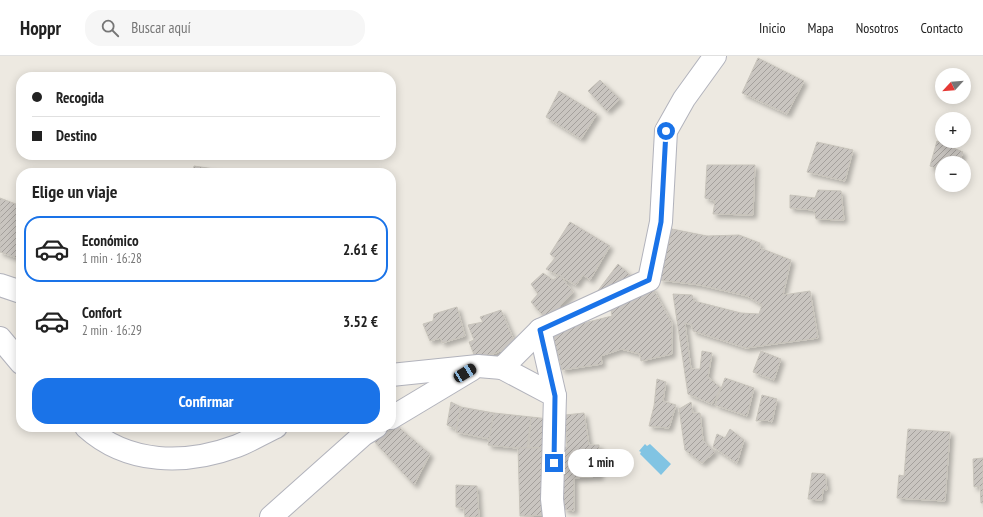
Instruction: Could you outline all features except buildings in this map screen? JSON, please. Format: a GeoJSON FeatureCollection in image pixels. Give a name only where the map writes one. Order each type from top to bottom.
{"type":"FeatureCollection","features":[{"type":"Feature","properties":{"kind":"street"},"geometry":{"type":"LineString","coordinates":[[502,368],[540,330],[649,280],[661,222],[666,131],[684,99],[715,56]]}},
{"type":"Feature","properties":{"kind":"street"},"geometry":{"type":"LineString","coordinates":[[0,284],[16,290]]}},
{"type":"Feature","properties":{"kind":"street"},"geometry":{"type":"LineString","coordinates":[[540,330],[555,396],[552,499],[554,517]]}},
{"type":"Feature","properties":{"kind":"street"},"geometry":{"type":"LineString","coordinates":[[0,338],[16,357]]}},
{"type":"Feature","properties":{"kind":"street"},"geometry":{"type":"LineString","coordinates":[[396,374],[478,366],[502,368],[555,396]]}},
{"type":"Feature","properties":{"kind":"street"},"geometry":{"type":"LineString","coordinates":[[396,415],[478,366]]}},
{"type":"Feature","properties":{"kind":"street"},"geometry":{"type":"LineString","coordinates":[[92,432],[121,450],[148,458],[178,459],[205,455],[237,446],[266,432]]}},
{"type":"Feature","properties":{"kind":"street"},"geometry":{"type":"LineString","coordinates":[[271,517],[368,432]]}},
{"type":"Feature","properties":{"kind":"water"},"geometry":{"type":"Polygon","coordinates":[[[645,444],[647,446],[650,444],[671,464],[661,475],[640,454],[641,452],[639,451],[645,444]]]}},
{"type":"Feature","properties":{"kind":"route"},"geometry":{"type":"LineString","coordinates":[[554,463],[555,396],[540,330],[649,280],[661,222],[666,131]]}}]}
